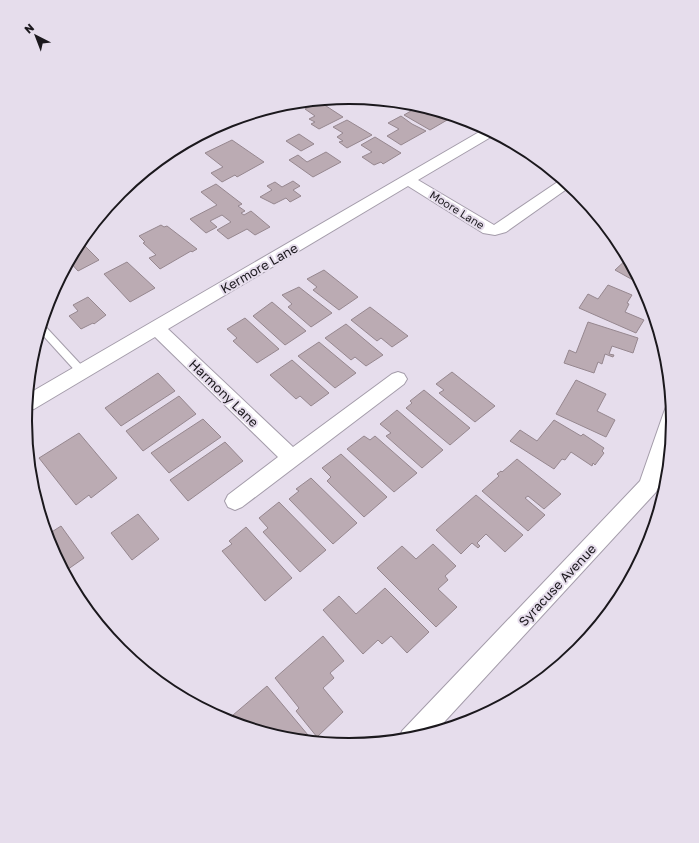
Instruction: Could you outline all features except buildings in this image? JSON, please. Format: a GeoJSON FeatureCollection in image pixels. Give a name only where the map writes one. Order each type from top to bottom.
{"type":"FeatureCollection","features":[{"type":"Feature","properties":{"kind":"street","name":"Kermore Lane"},"geometry":{"type":"LineString","coordinates":[[33,400],[484,134]]}},
{"type":"Feature","properties":{"kind":"street","name":"Moore Lane"},"geometry":{"type":"LineString","coordinates":[[408,180],[488,229],[495,230],[501,228],[562,186]]}},
{"type":"Feature","properties":{"kind":"street","name":"Harmony Lane"},"geometry":{"type":"LineString","coordinates":[[156,328],[292,458]]}},
{"type":"Feature","properties":{"kind":"street"},"geometry":{"type":"LineString","coordinates":[[235,501],[398,379]]}},
{"type":"Feature","properties":{"kind":"street","name":"Syracuse Avenue"},"geometry":{"type":"LineString","coordinates":[[419,731],[649,486],[666,432]]}},
{"type":"Feature","properties":{"kind":"lane"},"geometry":{"type":"LineString","coordinates":[[45,332],[82,372]]}}]}
